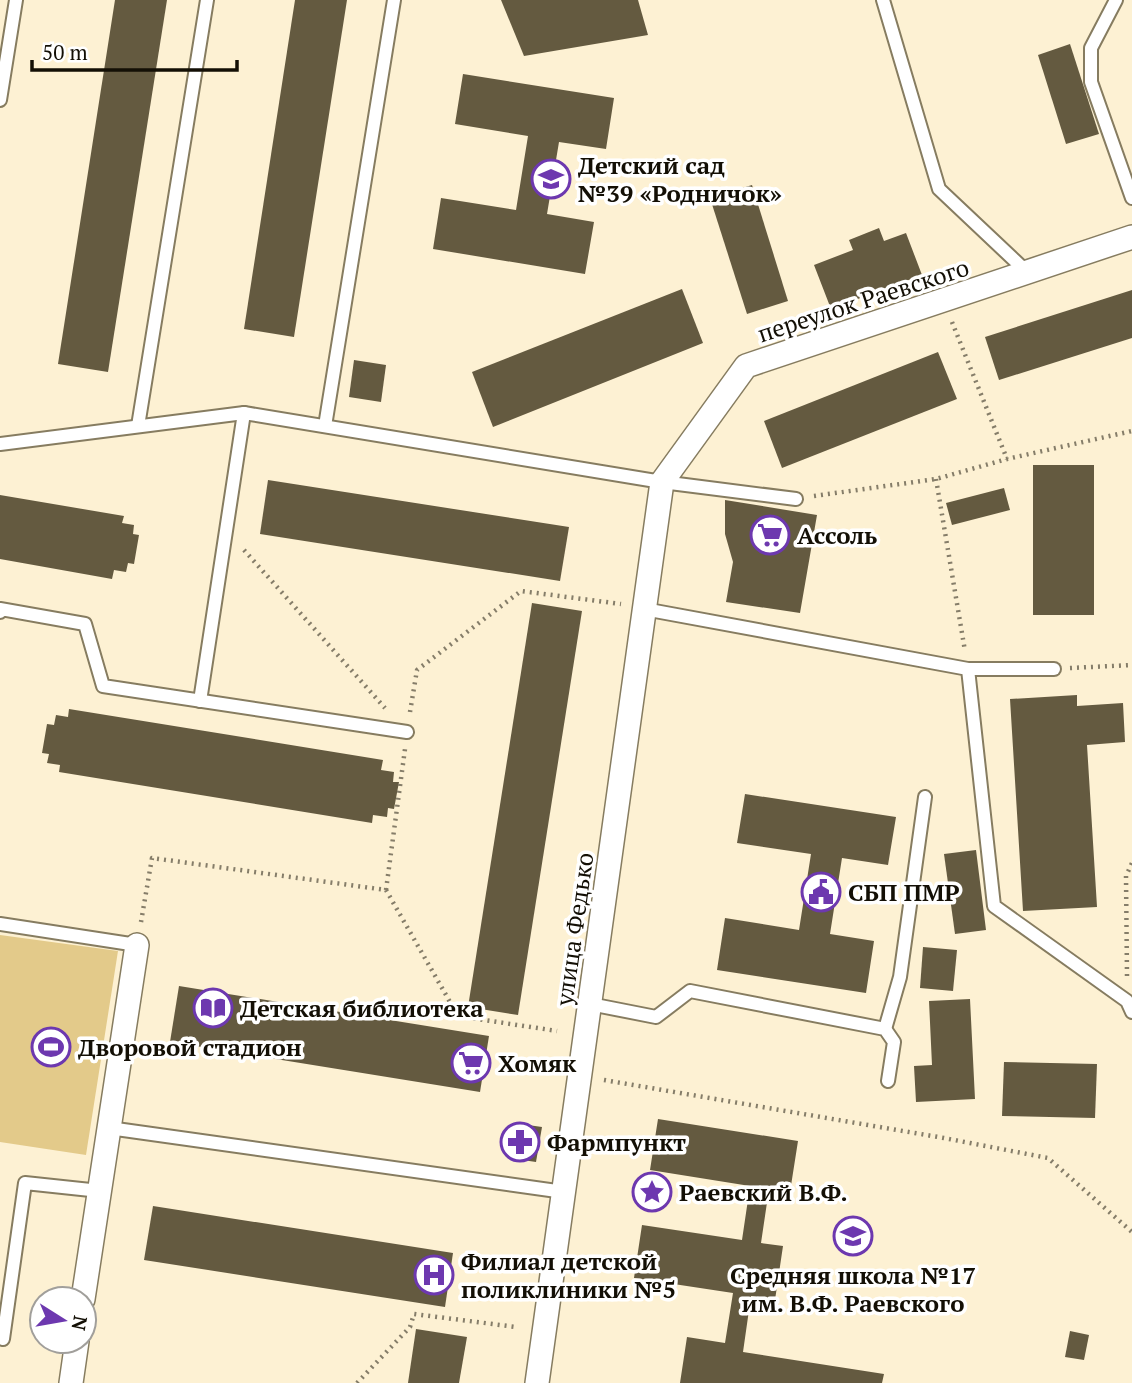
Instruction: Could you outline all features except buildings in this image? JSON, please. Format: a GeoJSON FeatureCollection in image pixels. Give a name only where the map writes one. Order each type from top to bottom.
{"type":"FeatureCollection","features":[{"type":"Feature","properties":{"kind":"street","name":"переулок Раевского"},"geometry":{"type":"LineString","coordinates":[[662,482],[746,366],[1132,237]]}},
{"type":"Feature","properties":{"kind":"street","name":"улица Федько"},"geometry":{"type":"LineString","coordinates":[[537,1383],[662,482]]}},
{"type":"Feature","properties":{"kind":"street"},"geometry":{"type":"LineString","coordinates":[[85,1285],[137,945]]}},
{"type":"Feature","properties":{"kind":"street"},"geometry":{"type":"LineString","coordinates":[[71,1383],[75,1355]]}},
{"type":"Feature","properties":{"kind":"lane"},"geometry":{"type":"LineString","coordinates":[[0,100],[16,0]]}},
{"type":"Feature","properties":{"kind":"lane"},"geometry":{"type":"LineString","coordinates":[[138,426],[207,0]]}},
{"type":"Feature","properties":{"kind":"lane"},"geometry":{"type":"LineString","coordinates":[[325,426],[394,0]]}},
{"type":"Feature","properties":{"kind":"lane"},"geometry":{"type":"LineString","coordinates":[[883,0],[939,189],[1027,272]]}},
{"type":"Feature","properties":{"kind":"lane"},"geometry":{"type":"LineString","coordinates":[[1116,0],[1091,48],[1091,82],[1132,198]]}},
{"type":"Feature","properties":{"kind":"lane"},"geometry":{"type":"LineString","coordinates":[[200,701],[244,413]]}},
{"type":"Feature","properties":{"kind":"lane"},"geometry":{"type":"LineString","coordinates":[[0,444],[244,413],[662,482],[796,499]]}},
{"type":"Feature","properties":{"kind":"lane"},"geometry":{"type":"LineString","coordinates":[[645,608],[968,669],[1054,669]]}},
{"type":"Feature","properties":{"kind":"lane"},"geometry":{"type":"LineString","coordinates":[[0,612],[0,609],[85,624],[103,687],[407,732]]}},
{"type":"Feature","properties":{"kind":"lane"},"geometry":{"type":"LineString","coordinates":[[968,669],[994,906],[1129,1006]]}},
{"type":"Feature","properties":{"kind":"lane"},"geometry":{"type":"LineString","coordinates":[[885,1029],[900,977],[925,797]]}},
{"type":"Feature","properties":{"kind":"lane"},"geometry":{"type":"LineString","coordinates":[[0,924],[137,945]]}},
{"type":"Feature","properties":{"kind":"lane"},"geometry":{"type":"LineString","coordinates":[[590,1004],[656,1017],[690,991],[885,1029],[894,1042],[888,1081]]}},
{"type":"Feature","properties":{"kind":"lane"},"geometry":{"type":"LineString","coordinates":[[109,1128],[564,1192]]}},
{"type":"Feature","properties":{"kind":"lane"},"geometry":{"type":"LineString","coordinates":[[3,1339],[25,1183],[100,1191]]}},
{"type":"Feature","properties":{"kind":"path"},"geometry":{"type":"LineString","coordinates":[[951,318],[1007,459]]}},
{"type":"Feature","properties":{"kind":"path"},"geometry":{"type":"LineString","coordinates":[[796,499],[936,479],[1007,459],[1132,432]]}},
{"type":"Feature","properties":{"kind":"path"},"geometry":{"type":"LineString","coordinates":[[936,479],[968,669]]}},
{"type":"Feature","properties":{"kind":"path"},"geometry":{"type":"LineString","coordinates":[[226,531],[407,732]]}},
{"type":"Feature","properties":{"kind":"path"},"geometry":{"type":"LineString","coordinates":[[557,1031],[458,1016],[386,890],[407,732],[417,670],[521,591],[616,603]]}},
{"type":"Feature","properties":{"kind":"path"},"geometry":{"type":"LineString","coordinates":[[1054,669],[1132,665]]}},
{"type":"Feature","properties":{"kind":"path"},"geometry":{"type":"LineString","coordinates":[[137,945],[152,858],[386,890]]}},
{"type":"Feature","properties":{"kind":"path"},"geometry":{"type":"LineString","coordinates":[[1129,1006],[1126,876],[1132,863]]}},
{"type":"Feature","properties":{"kind":"path"},"geometry":{"type":"LineString","coordinates":[[580,1076],[1048,1158],[1132,1232]]}},
{"type":"Feature","properties":{"kind":"path"},"geometry":{"type":"LineString","coordinates":[[357,1383],[410,1327],[414,1314],[516,1326]]}},
{"type":"Feature","properties":{"kind":"shaded area","name":"Дворовой стадион"},"geometry":{"type":"Polygon","coordinates":[[[0,935],[118,951],[86,1155],[0,1142],[0,935]]]}},
{"type":"Feature","properties":{"kind":"place","name":"Детский сад №39 «Родничок»"},"geometry":{"type":"Point","coordinates":[551,179]}},
{"type":"Feature","properties":{"kind":"place","name":"Ассоль"},"geometry":{"type":"Point","coordinates":[770,535]}},
{"type":"Feature","properties":{"kind":"place","name":"СБП ПМР"},"geometry":{"type":"Point","coordinates":[821,892]}},
{"type":"Feature","properties":{"kind":"place","name":"Детская библиотека"},"geometry":{"type":"Point","coordinates":[213,1008]}},
{"type":"Feature","properties":{"kind":"place","name":"Дворовой стадион"},"geometry":{"type":"Point","coordinates":[51,1047]}},
{"type":"Feature","properties":{"kind":"place","name":"Хомяк"},"geometry":{"type":"Point","coordinates":[471,1063]}},
{"type":"Feature","properties":{"kind":"place","name":"Фармпункт"},"geometry":{"type":"Point","coordinates":[520,1142]}},
{"type":"Feature","properties":{"kind":"place","name":"Раевский В.Ф."},"geometry":{"type":"Point","coordinates":[652,1192]}},
{"type":"Feature","properties":{"kind":"place","name":"Средняя школа №17 им. В.Ф. Раевского"},"geometry":{"type":"Point","coordinates":[853,1236]}},
{"type":"Feature","properties":{"kind":"place","name":"Филиал детской поликлиники №5"},"geometry":{"type":"Point","coordinates":[434,1275]}}]}
